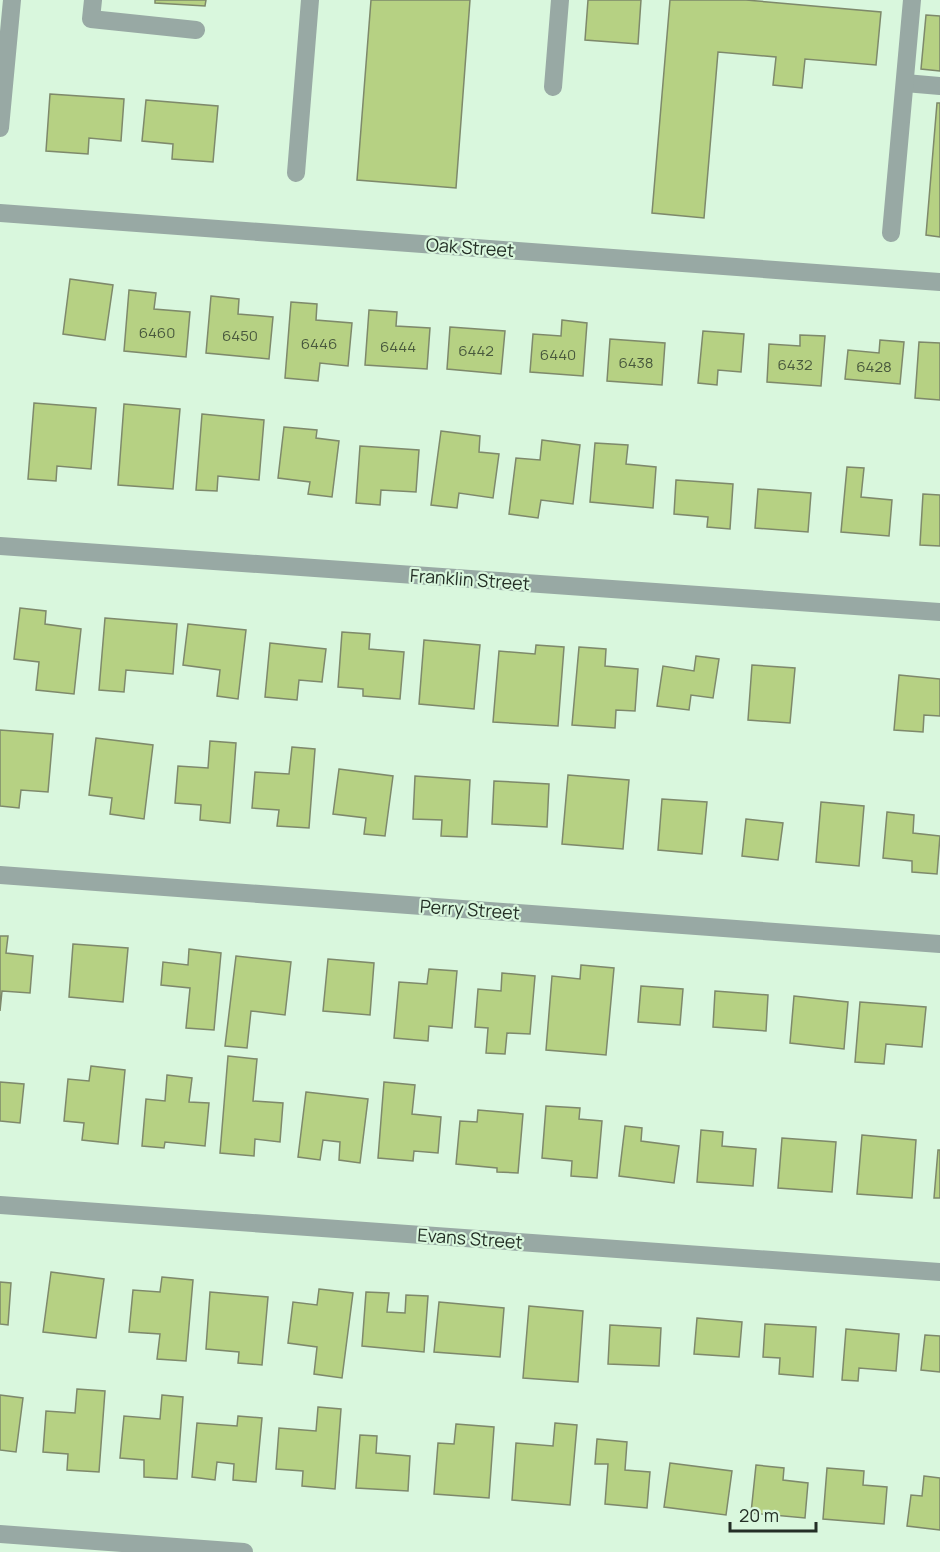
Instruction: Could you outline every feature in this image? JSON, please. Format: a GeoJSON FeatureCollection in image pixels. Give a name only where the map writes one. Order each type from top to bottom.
{"type":"FeatureCollection","features":[{"type":"Feature","properties":{"kind":"street"},"geometry":{"type":"LineString","coordinates":[[0,128],[12,0]]}},
{"type":"Feature","properties":{"kind":"street"},"geometry":{"type":"LineString","coordinates":[[93,0],[91,20],[196,30]]}},
{"type":"Feature","properties":{"kind":"street"},"geometry":{"type":"LineString","coordinates":[[296,173],[310,0]]}},
{"type":"Feature","properties":{"kind":"street"},"geometry":{"type":"LineString","coordinates":[[553,87],[560,0]]}},
{"type":"Feature","properties":{"kind":"street"},"geometry":{"type":"LineString","coordinates":[[891,233],[912,0]]}},
{"type":"Feature","properties":{"kind":"street"},"geometry":{"type":"LineString","coordinates":[[905,83],[940,86]]}},
{"type":"Feature","properties":{"kind":"street","name":"Oak Street"},"geometry":{"type":"LineString","coordinates":[[0,213],[940,282]]}},
{"type":"Feature","properties":{"kind":"street","name":"Franklin Street"},"geometry":{"type":"LineString","coordinates":[[0,546],[940,612]]}},
{"type":"Feature","properties":{"kind":"street","name":"Perry Street"},"geometry":{"type":"LineString","coordinates":[[0,874],[940,944]]}},
{"type":"Feature","properties":{"kind":"street","name":"Evans Street"},"geometry":{"type":"LineString","coordinates":[[0,1205],[940,1272]]}},
{"type":"Feature","properties":{"kind":"street"},"geometry":{"type":"LineString","coordinates":[[0,1534],[244,1552]]}},
{"type":"Feature","properties":{"kind":"building"},"geometry":{"type":"Polygon","coordinates":[[[155,0],[206,0],[205,6],[155,3],[155,0]]]}},
{"type":"Feature","properties":{"kind":"building"},"geometry":{"type":"Polygon","coordinates":[[[371,0],[470,0],[456,188],[357,180],[371,0]]]}},
{"type":"Feature","properties":{"kind":"building"},"geometry":{"type":"Polygon","coordinates":[[[588,0],[641,0],[638,44],[585,40],[588,0]]]}},
{"type":"Feature","properties":{"kind":"building"},"geometry":{"type":"Polygon","coordinates":[[[670,0],[746,0],[881,12],[876,65],[805,59],[802,88],[773,85],[776,57],[718,52],[704,218],[652,213],[670,0]]]}},
{"type":"Feature","properties":{"kind":"building"},"geometry":{"type":"Polygon","coordinates":[[[926,15],[940,16],[940,71],[921,69],[926,15]]]}},
{"type":"Feature","properties":{"kind":"building"},"geometry":{"type":"Polygon","coordinates":[[[50,94],[124,99],[121,141],[89,138],[88,154],[46,151],[50,94]]]}},
{"type":"Feature","properties":{"kind":"building"},"geometry":{"type":"Polygon","coordinates":[[[146,100],[218,106],[213,162],[172,159],[173,144],[142,141],[146,100]]]}},
{"type":"Feature","properties":{"kind":"building"},"geometry":{"type":"Polygon","coordinates":[[[937,103],[940,103],[940,237],[926,235],[937,103]]]}},
{"type":"Feature","properties":{"kind":"building"},"geometry":{"type":"Polygon","coordinates":[[[70,279],[113,285],[105,340],[63,334],[70,279]]]}},
{"type":"Feature","properties":{"kind":"building"},"geometry":{"type":"Polygon","coordinates":[[[129,290],[156,293],[154,309],[190,312],[186,357],[124,351],[129,290]]]}},
{"type":"Feature","properties":{"kind":"building"},"geometry":{"type":"Polygon","coordinates":[[[211,296],[239,299],[238,314],[273,317],[269,359],[206,353],[211,296]]]}},
{"type":"Feature","properties":{"kind":"building"},"geometry":{"type":"Polygon","coordinates":[[[291,302],[317,304],[316,320],[352,323],[348,366],[320,363],[318,381],[285,378],[291,302]]]}},
{"type":"Feature","properties":{"kind":"building"},"geometry":{"type":"Polygon","coordinates":[[[369,310],[397,312],[396,326],[430,328],[427,369],[365,365],[369,310]]]}},
{"type":"Feature","properties":{"kind":"building"},"geometry":{"type":"Polygon","coordinates":[[[562,320],[587,323],[583,376],[530,372],[533,334],[561,336],[562,320]]]}},
{"type":"Feature","properties":{"kind":"building"},"geometry":{"type":"Polygon","coordinates":[[[450,327],[505,331],[501,374],[447,369],[450,327]]]}},
{"type":"Feature","properties":{"kind":"building"},"geometry":{"type":"Polygon","coordinates":[[[703,331],[744,334],[741,372],[718,370],[717,385],[698,383],[703,331]]]}},
{"type":"Feature","properties":{"kind":"building"},"geometry":{"type":"Polygon","coordinates":[[[800,335],[825,336],[821,386],[767,382],[769,344],[800,346],[800,335]]]}},
{"type":"Feature","properties":{"kind":"building"},"geometry":{"type":"Polygon","coordinates":[[[610,339],[665,343],[662,385],[607,381],[610,339]]]}},
{"type":"Feature","properties":{"kind":"building"},"geometry":{"type":"Polygon","coordinates":[[[880,340],[904,342],[900,384],[845,379],[848,350],[879,353],[880,340]]]}},
{"type":"Feature","properties":{"kind":"building"},"geometry":{"type":"Polygon","coordinates":[[[919,342],[940,343],[940,400],[915,398],[919,342]]]}},
{"type":"Feature","properties":{"kind":"building"},"geometry":{"type":"Polygon","coordinates":[[[34,403],[96,408],[91,469],[57,466],[56,481],[28,479],[34,403]]]}},
{"type":"Feature","properties":{"kind":"building"},"geometry":{"type":"Polygon","coordinates":[[[124,404],[180,409],[173,489],[118,485],[124,404]]]}},
{"type":"Feature","properties":{"kind":"building"},"geometry":{"type":"Polygon","coordinates":[[[202,414],[264,420],[259,480],[218,476],[217,491],[196,490],[202,414]]]}},
{"type":"Feature","properties":{"kind":"building"},"geometry":{"type":"Polygon","coordinates":[[[284,427],[317,430],[316,438],[339,441],[332,497],[308,494],[310,482],[278,478],[284,427]]]}},
{"type":"Feature","properties":{"kind":"building"},"geometry":{"type":"Polygon","coordinates":[[[441,431],[480,436],[479,452],[499,454],[493,498],[459,493],[457,508],[431,505],[441,431]]]}},
{"type":"Feature","properties":{"kind":"building"},"geometry":{"type":"Polygon","coordinates":[[[542,440],[580,445],[573,504],[541,500],[538,518],[509,514],[516,458],[540,460],[542,440]]]}},
{"type":"Feature","properties":{"kind":"building"},"geometry":{"type":"Polygon","coordinates":[[[595,443],[628,445],[626,464],[656,467],[653,508],[590,502],[595,443]]]}},
{"type":"Feature","properties":{"kind":"building"},"geometry":{"type":"Polygon","coordinates":[[[360,446],[419,450],[416,492],[381,490],[380,505],[356,503],[360,446]]]}},
{"type":"Feature","properties":{"kind":"building"},"geometry":{"type":"Polygon","coordinates":[[[847,467],[864,468],[861,497],[892,500],[889,536],[841,532],[847,467]]]}},
{"type":"Feature","properties":{"kind":"building"},"geometry":{"type":"Polygon","coordinates":[[[676,480],[733,484],[730,529],[707,527],[708,517],[674,514],[676,480]]]}},
{"type":"Feature","properties":{"kind":"building"},"geometry":{"type":"Polygon","coordinates":[[[758,489],[811,493],[808,532],[755,528],[758,489]]]}},
{"type":"Feature","properties":{"kind":"building"},"geometry":{"type":"Polygon","coordinates":[[[923,494],[940,495],[940,546],[920,545],[923,494]]]}},
{"type":"Feature","properties":{"kind":"building"},"geometry":{"type":"Polygon","coordinates":[[[20,608],[46,611],[45,624],[81,629],[74,694],[36,690],[39,662],[14,659],[20,608]]]}},
{"type":"Feature","properties":{"kind":"building"},"geometry":{"type":"Polygon","coordinates":[[[105,618],[177,624],[173,674],[126,670],[124,692],[99,690],[105,618]]]}},
{"type":"Feature","properties":{"kind":"building"},"geometry":{"type":"Polygon","coordinates":[[[188,624],[246,630],[238,699],[217,696],[220,670],[183,665],[188,624]]]}},
{"type":"Feature","properties":{"kind":"building"},"geometry":{"type":"Polygon","coordinates":[[[342,632],[370,634],[369,649],[404,652],[400,699],[363,696],[363,689],[338,687],[342,632]]]}},
{"type":"Feature","properties":{"kind":"building"},"geometry":{"type":"Polygon","coordinates":[[[424,640],[480,645],[474,709],[419,704],[424,640]]]}},
{"type":"Feature","properties":{"kind":"building"},"geometry":{"type":"Polygon","coordinates":[[[270,643],[326,649],[322,682],[299,680],[297,700],[265,697],[270,643]]]}},
{"type":"Feature","properties":{"kind":"building"},"geometry":{"type":"Polygon","coordinates":[[[536,645],[564,647],[558,726],[493,722],[499,651],[535,654],[536,645]]]}},
{"type":"Feature","properties":{"kind":"building"},"geometry":{"type":"Polygon","coordinates":[[[579,647],[606,649],[605,666],[638,669],[635,711],[616,710],[615,728],[572,725],[579,647]]]}},
{"type":"Feature","properties":{"kind":"building"},"geometry":{"type":"Polygon","coordinates":[[[696,656],[719,659],[713,698],[691,695],[689,710],[657,706],[663,666],[694,671],[696,656]]]}},
{"type":"Feature","properties":{"kind":"building"},"geometry":{"type":"Polygon","coordinates":[[[752,665],[795,668],[790,723],[748,720],[752,665]]]}},
{"type":"Feature","properties":{"kind":"building"},"geometry":{"type":"Polygon","coordinates":[[[899,675],[940,679],[940,716],[924,715],[923,732],[894,730],[899,675]]]}},
{"type":"Feature","properties":{"kind":"building"},"geometry":{"type":"Polygon","coordinates":[[[0,730],[53,734],[48,792],[21,790],[19,808],[0,806],[0,730]]]}},
{"type":"Feature","properties":{"kind":"building"},"geometry":{"type":"Polygon","coordinates":[[[96,738],[153,745],[144,819],[110,814],[112,798],[89,795],[96,738]]]}},
{"type":"Feature","properties":{"kind":"building"},"geometry":{"type":"Polygon","coordinates":[[[210,741],[236,743],[230,823],[200,820],[201,805],[175,803],[178,766],[208,768],[210,741]]]}},
{"type":"Feature","properties":{"kind":"building"},"geometry":{"type":"Polygon","coordinates":[[[292,747],[315,749],[309,828],[277,826],[279,810],[252,808],[255,772],[289,774],[292,747]]]}},
{"type":"Feature","properties":{"kind":"building"},"geometry":{"type":"Polygon","coordinates":[[[339,769],[393,776],[385,836],[364,834],[366,818],[333,814],[339,769]]]}},
{"type":"Feature","properties":{"kind":"building"},"geometry":{"type":"Polygon","coordinates":[[[568,775],[629,780],[623,849],[562,844],[568,775]]]}},
{"type":"Feature","properties":{"kind":"building"},"geometry":{"type":"Polygon","coordinates":[[[415,776],[470,780],[467,837],[441,836],[442,820],[413,819],[415,776]]]}},
{"type":"Feature","properties":{"kind":"building"},"geometry":{"type":"Polygon","coordinates":[[[494,781],[549,784],[547,827],[492,824],[494,781]]]}},
{"type":"Feature","properties":{"kind":"building"},"geometry":{"type":"Polygon","coordinates":[[[662,799],[707,802],[702,854],[658,850],[662,799]]]}},
{"type":"Feature","properties":{"kind":"building"},"geometry":{"type":"Polygon","coordinates":[[[821,802],[864,806],[859,866],[816,862],[821,802]]]}},
{"type":"Feature","properties":{"kind":"building"},"geometry":{"type":"Polygon","coordinates":[[[887,812],[914,815],[913,833],[940,836],[937,874],[912,872],[912,861],[883,858],[887,812]]]}},
{"type":"Feature","properties":{"kind":"building"},"geometry":{"type":"Polygon","coordinates":[[[746,819],[783,823],[778,860],[742,856],[746,819]]]}},
{"type":"Feature","properties":{"kind":"building"},"geometry":{"type":"Polygon","coordinates":[[[0,936],[8,936],[6,953],[33,956],[30,993],[2,991],[0,1011],[0,936]]]}},
{"type":"Feature","properties":{"kind":"building"},"geometry":{"type":"Polygon","coordinates":[[[73,944],[128,948],[123,1002],[69,997],[73,944]]]}},
{"type":"Feature","properties":{"kind":"building"},"geometry":{"type":"Polygon","coordinates":[[[189,949],[221,953],[214,1030],[186,1028],[190,988],[161,985],[163,962],[188,965],[189,949]]]}},
{"type":"Feature","properties":{"kind":"building"},"geometry":{"type":"Polygon","coordinates":[[[236,956],[291,962],[285,1015],[251,1011],[247,1048],[225,1046],[236,956]]]}},
{"type":"Feature","properties":{"kind":"building"},"geometry":{"type":"Polygon","coordinates":[[[328,959],[374,963],[370,1015],[323,1011],[328,959]]]}},
{"type":"Feature","properties":{"kind":"building"},"geometry":{"type":"Polygon","coordinates":[[[581,965],[614,968],[606,1055],[546,1050],[552,976],[580,979],[581,965]]]}},
{"type":"Feature","properties":{"kind":"building"},"geometry":{"type":"Polygon","coordinates":[[[429,969],[457,971],[452,1028],[429,1026],[428,1041],[394,1038],[399,982],[427,984],[429,969]]]}},
{"type":"Feature","properties":{"kind":"building"},"geometry":{"type":"Polygon","coordinates":[[[502,973],[535,976],[530,1034],[507,1033],[505,1054],[486,1053],[488,1028],[475,1027],[478,989],[501,991],[502,973]]]}},
{"type":"Feature","properties":{"kind":"building"},"geometry":{"type":"Polygon","coordinates":[[[641,986],[683,989],[680,1025],[638,1022],[641,986]]]}},
{"type":"Feature","properties":{"kind":"building"},"geometry":{"type":"Polygon","coordinates":[[[715,991],[768,995],[766,1031],[713,1027],[715,991]]]}},
{"type":"Feature","properties":{"kind":"building"},"geometry":{"type":"Polygon","coordinates":[[[794,996],[848,1002],[844,1049],[790,1043],[794,996]]]}},
{"type":"Feature","properties":{"kind":"building"},"geometry":{"type":"Polygon","coordinates":[[[860,1002],[926,1007],[922,1047],[886,1044],[884,1064],[855,1062],[860,1002]]]}},
{"type":"Feature","properties":{"kind":"building"},"geometry":{"type":"Polygon","coordinates":[[[228,1056],[257,1059],[253,1101],[283,1103],[280,1142],[255,1139],[254,1156],[220,1153],[228,1056]]]}},
{"type":"Feature","properties":{"kind":"building"},"geometry":{"type":"Polygon","coordinates":[[[91,1066],[125,1070],[118,1144],[82,1140],[84,1123],[64,1121],[68,1079],[89,1081],[91,1066]]]}},
{"type":"Feature","properties":{"kind":"building"},"geometry":{"type":"Polygon","coordinates":[[[167,1075],[192,1078],[189,1102],[209,1103],[205,1146],[165,1142],[164,1148],[142,1146],[146,1099],[165,1101],[167,1075]]]}},
{"type":"Feature","properties":{"kind":"building"},"geometry":{"type":"Polygon","coordinates":[[[0,1082],[24,1084],[20,1123],[0,1121],[0,1082]]]}},
{"type":"Feature","properties":{"kind":"building"},"geometry":{"type":"Polygon","coordinates":[[[384,1082],[415,1085],[412,1114],[441,1117],[438,1153],[414,1151],[413,1161],[378,1158],[384,1082]]]}},
{"type":"Feature","properties":{"kind":"building"},"geometry":{"type":"Polygon","coordinates":[[[306,1092],[368,1099],[360,1163],[339,1160],[340,1142],[323,1140],[320,1160],[298,1157],[306,1092]]]}},
{"type":"Feature","properties":{"kind":"building"},"geometry":{"type":"Polygon","coordinates":[[[546,1106],[580,1108],[579,1119],[602,1121],[597,1178],[571,1176],[572,1161],[542,1158],[546,1106]]]}},
{"type":"Feature","properties":{"kind":"building"},"geometry":{"type":"Polygon","coordinates":[[[478,1110],[523,1114],[518,1173],[497,1172],[497,1168],[456,1164],[460,1121],[477,1122],[478,1110]]]}},
{"type":"Feature","properties":{"kind":"building"},"geometry":{"type":"Polygon","coordinates":[[[625,1126],[642,1128],[641,1141],[679,1146],[674,1183],[619,1176],[625,1126]]]}},
{"type":"Feature","properties":{"kind":"building"},"geometry":{"type":"Polygon","coordinates":[[[701,1130],[723,1132],[722,1146],[756,1149],[753,1186],[697,1182],[701,1130]]]}},
{"type":"Feature","properties":{"kind":"building"},"geometry":{"type":"Polygon","coordinates":[[[862,1135],[916,1140],[912,1198],[857,1194],[862,1135]]]}},
{"type":"Feature","properties":{"kind":"building"},"geometry":{"type":"Polygon","coordinates":[[[782,1138],[836,1142],[832,1192],[778,1188],[782,1138]]]}},
{"type":"Feature","properties":{"kind":"building"},"geometry":{"type":"Polygon","coordinates":[[[938,1150],[940,1150],[940,1198],[934,1198],[938,1150]]]}},
{"type":"Feature","properties":{"kind":"building"},"geometry":{"type":"Polygon","coordinates":[[[51,1272],[104,1279],[96,1338],[43,1332],[51,1272]]]}},
{"type":"Feature","properties":{"kind":"building"},"geometry":{"type":"Polygon","coordinates":[[[162,1277],[193,1280],[186,1361],[157,1359],[160,1334],[129,1332],[133,1290],[160,1292],[162,1277]]]}},
{"type":"Feature","properties":{"kind":"building"},"geometry":{"type":"Polygon","coordinates":[[[0,1282],[11,1283],[8,1325],[0,1324],[0,1282]]]}},
{"type":"Feature","properties":{"kind":"building"},"geometry":{"type":"Polygon","coordinates":[[[319,1289],[353,1293],[342,1378],[314,1374],[317,1347],[288,1343],[293,1302],[317,1305],[319,1289]]]}},
{"type":"Feature","properties":{"kind":"building"},"geometry":{"type":"Polygon","coordinates":[[[210,1292],[268,1297],[262,1365],[238,1363],[239,1352],[206,1349],[210,1292]]]}},
{"type":"Feature","properties":{"kind":"building"},"geometry":{"type":"Polygon","coordinates":[[[366,1292],[389,1293],[387,1312],[405,1313],[406,1295],[428,1296],[424,1352],[362,1346],[366,1292]]]}},
{"type":"Feature","properties":{"kind":"building"},"geometry":{"type":"Polygon","coordinates":[[[439,1302],[504,1308],[500,1357],[434,1352],[439,1302]]]}},
{"type":"Feature","properties":{"kind":"building"},"geometry":{"type":"Polygon","coordinates":[[[529,1306],[583,1311],[578,1382],[523,1378],[529,1306]]]}},
{"type":"Feature","properties":{"kind":"building"},"geometry":{"type":"Polygon","coordinates":[[[697,1318],[742,1322],[739,1357],[694,1354],[697,1318]]]}},
{"type":"Feature","properties":{"kind":"building"},"geometry":{"type":"Polygon","coordinates":[[[765,1324],[816,1327],[813,1377],[779,1374],[780,1358],[763,1357],[765,1324]]]}},
{"type":"Feature","properties":{"kind":"building"},"geometry":{"type":"Polygon","coordinates":[[[610,1325],[661,1328],[659,1366],[608,1364],[610,1325]]]}},
{"type":"Feature","properties":{"kind":"building"},"geometry":{"type":"Polygon","coordinates":[[[846,1329],[899,1334],[896,1371],[859,1368],[858,1381],[842,1380],[846,1329]]]}},
{"type":"Feature","properties":{"kind":"building"},"geometry":{"type":"Polygon","coordinates":[[[925,1335],[940,1336],[940,1372],[921,1370],[925,1335]]]}},
{"type":"Feature","properties":{"kind":"building"},"geometry":{"type":"Polygon","coordinates":[[[77,1389],[105,1391],[99,1472],[67,1470],[68,1454],[43,1452],[46,1411],[75,1413],[77,1389]]]}},
{"type":"Feature","properties":{"kind":"building"},"geometry":{"type":"Polygon","coordinates":[[[0,1395],[23,1398],[16,1452],[0,1450],[0,1395]]]}},
{"type":"Feature","properties":{"kind":"building"},"geometry":{"type":"Polygon","coordinates":[[[162,1395],[183,1397],[177,1479],[144,1477],[144,1460],[120,1458],[124,1416],[160,1419],[162,1395]]]}},
{"type":"Feature","properties":{"kind":"building"},"geometry":{"type":"Polygon","coordinates":[[[318,1407],[341,1409],[335,1489],[302,1486],[303,1471],[276,1469],[279,1428],[316,1431],[318,1407]]]}},
{"type":"Feature","properties":{"kind":"building"},"geometry":{"type":"Polygon","coordinates":[[[238,1416],[262,1418],[256,1482],[233,1480],[234,1464],[217,1462],[215,1480],[192,1477],[197,1423],[237,1426],[238,1416]]]}},
{"type":"Feature","properties":{"kind":"building"},"geometry":{"type":"Polygon","coordinates":[[[555,1423],[577,1425],[570,1505],[512,1500],[516,1443],[553,1446],[555,1423]]]}},
{"type":"Feature","properties":{"kind":"building"},"geometry":{"type":"Polygon","coordinates":[[[456,1424],[494,1427],[489,1498],[434,1494],[438,1443],[454,1444],[456,1424]]]}},
{"type":"Feature","properties":{"kind":"building"},"geometry":{"type":"Polygon","coordinates":[[[360,1435],[377,1436],[376,1453],[410,1456],[408,1491],[356,1488],[360,1435]]]}},
{"type":"Feature","properties":{"kind":"building"},"geometry":{"type":"Polygon","coordinates":[[[597,1439],[627,1442],[625,1470],[650,1472],[647,1508],[605,1504],[608,1464],[595,1464],[597,1439]]]}},
{"type":"Feature","properties":{"kind":"building"},"geometry":{"type":"Polygon","coordinates":[[[670,1463],[732,1471],[726,1515],[664,1507],[670,1463]]]}},
{"type":"Feature","properties":{"kind":"building"},"geometry":{"type":"Polygon","coordinates":[[[756,1465],[784,1468],[783,1480],[808,1483],[805,1518],[751,1513],[756,1465]]]}},
{"type":"Feature","properties":{"kind":"building"},"geometry":{"type":"Polygon","coordinates":[[[827,1468],[864,1471],[863,1485],[887,1487],[884,1524],[823,1519],[827,1468]]]}},
{"type":"Feature","properties":{"kind":"building"},"geometry":{"type":"Polygon","coordinates":[[[924,1476],[940,1478],[940,1530],[907,1526],[911,1495],[922,1496],[924,1476]]]}}]}
